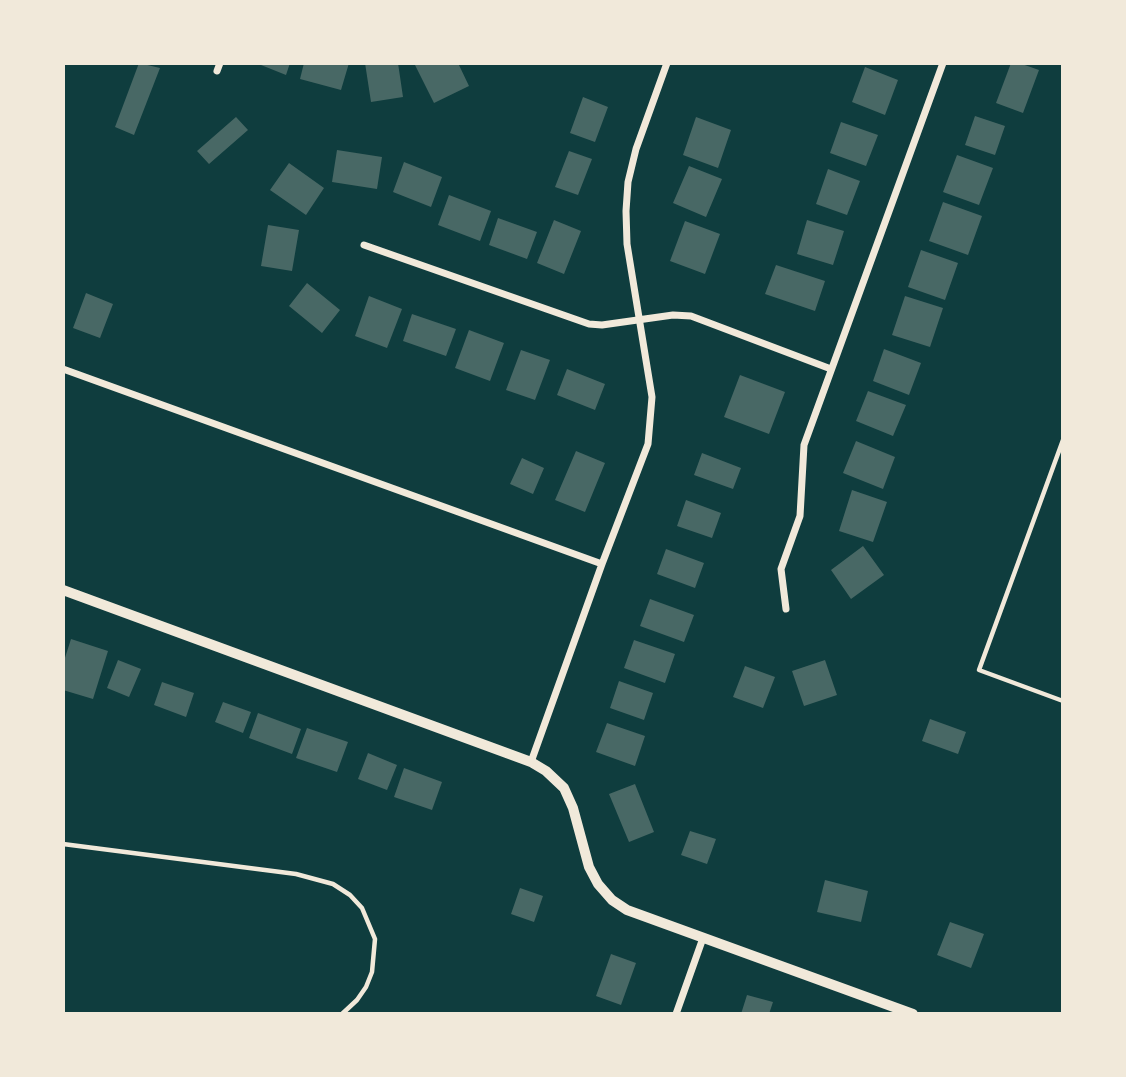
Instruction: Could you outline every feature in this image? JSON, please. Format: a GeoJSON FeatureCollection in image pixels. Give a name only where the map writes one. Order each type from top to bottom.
{"type":"FeatureCollection","features":[{"type":"Feature","properties":{"kind":"street"},"geometry":{"type":"LineString","coordinates":[[531,762],[648,444],[652,397],[627,244],[628,182],[636,149],[667,63]]}},
{"type":"Feature","properties":{"kind":"street"},"geometry":{"type":"LineString","coordinates":[[786,609],[781,569],[800,516],[804,445],[943,63]]}},
{"type":"Feature","properties":{"kind":"street"},"geometry":{"type":"LineString","coordinates":[[364,245],[570,319],[602,325],[673,315],[691,316],[831,369]]}},
{"type":"Feature","properties":{"kind":"street"},"geometry":{"type":"LineString","coordinates":[[63,369],[602,564]]}},
{"type":"Feature","properties":{"kind":"street"},"geometry":{"type":"LineString","coordinates":[[63,590],[531,762],[546,771],[564,788],[573,808],[589,867],[598,884],[612,900],[627,910],[913,1014]]}},
{"type":"Feature","properties":{"kind":"street"},"geometry":{"type":"LineString","coordinates":[[676,1014],[703,938]]}},
{"type":"Feature","properties":{"kind":"lane"},"geometry":{"type":"LineString","coordinates":[[1063,440],[979,670],[1063,701]]}},
{"type":"Feature","properties":{"kind":"lane"},"geometry":{"type":"LineString","coordinates":[[63,844],[296,874],[333,884],[350,895],[362,908],[374,939],[372,972],[366,987],[342,1014]]}},
{"type":"Feature","properties":{"kind":"building"},"geometry":{"type":"Polygon","coordinates":[[[139,63],[160,68],[134,135],[115,127],[139,63]]]}},
{"type":"Feature","properties":{"kind":"building"},"geometry":{"type":"Polygon","coordinates":[[[256,63],[290,63],[286,75],[256,63]]]}},
{"type":"Feature","properties":{"kind":"building"},"geometry":{"type":"Polygon","coordinates":[[[304,63],[349,63],[341,90],[300,79],[304,63]]]}},
{"type":"Feature","properties":{"kind":"building"},"geometry":{"type":"Polygon","coordinates":[[[365,63],[398,63],[403,97],[371,102],[365,63]]]}},
{"type":"Feature","properties":{"kind":"building"},"geometry":{"type":"Polygon","coordinates":[[[414,63],[458,63],[469,86],[434,103],[414,63]]]}},
{"type":"Feature","properties":{"kind":"building"},"geometry":{"type":"Polygon","coordinates":[[[1011,63],[1039,70],[1023,113],[996,103],[1011,63]]]}},
{"type":"Feature","properties":{"kind":"building"},"geometry":{"type":"Polygon","coordinates":[[[865,67],[898,80],[885,115],[852,102],[865,67]]]}},
{"type":"Feature","properties":{"kind":"building"},"geometry":{"type":"Polygon","coordinates":[[[583,97],[608,107],[595,142],[570,133],[583,97]]]}},
{"type":"Feature","properties":{"kind":"building"},"geometry":{"type":"Polygon","coordinates":[[[975,116],[1005,126],[995,155],[965,145],[975,116]]]}},
{"type":"Feature","properties":{"kind":"building"},"geometry":{"type":"Polygon","coordinates":[[[236,117],[248,130],[209,164],[197,151],[236,117]]]}},
{"type":"Feature","properties":{"kind":"building"},"geometry":{"type":"Polygon","coordinates":[[[696,117],[731,130],[718,168],[683,155],[696,117]]]}},
{"type":"Feature","properties":{"kind":"building"},"geometry":{"type":"Polygon","coordinates":[[[841,122],[878,135],[866,166],[830,153],[841,122]]]}},
{"type":"Feature","properties":{"kind":"building"},"geometry":{"type":"Polygon","coordinates":[[[337,150],[382,157],[377,189],[332,182],[337,150]]]}},
{"type":"Feature","properties":{"kind":"building"},"geometry":{"type":"Polygon","coordinates":[[[569,151],[592,159],[578,195],[555,187],[569,151]]]}},
{"type":"Feature","properties":{"kind":"building"},"geometry":{"type":"Polygon","coordinates":[[[957,155],[993,168],[979,205],[943,192],[957,155]]]}},
{"type":"Feature","properties":{"kind":"building"},"geometry":{"type":"Polygon","coordinates":[[[404,162],[442,177],[431,207],[393,192],[404,162]]]}},
{"type":"Feature","properties":{"kind":"building"},"geometry":{"type":"Polygon","coordinates":[[[289,163],[324,188],[306,215],[270,190],[289,163]]]}},
{"type":"Feature","properties":{"kind":"building"},"geometry":{"type":"Polygon","coordinates":[[[689,166],[722,179],[706,217],[673,203],[689,166]]]}},
{"type":"Feature","properties":{"kind":"building"},"geometry":{"type":"Polygon","coordinates":[[[828,169],[860,181],[847,215],[816,204],[828,169]]]}},
{"type":"Feature","properties":{"kind":"building"},"geometry":{"type":"Polygon","coordinates":[[[449,195],[491,211],[480,241],[438,225],[449,195]]]}},
{"type":"Feature","properties":{"kind":"building"},"geometry":{"type":"Polygon","coordinates":[[[943,202],[982,216],[968,255],[929,241],[943,202]]]}},
{"type":"Feature","properties":{"kind":"building"},"geometry":{"type":"Polygon","coordinates":[[[498,218],[537,232],[527,259],[489,245],[498,218]]]}},
{"type":"Feature","properties":{"kind":"building"},"geometry":{"type":"Polygon","coordinates":[[[554,220],[581,231],[564,274],[537,263],[554,220]]]}},
{"type":"Feature","properties":{"kind":"building"},"geometry":{"type":"Polygon","coordinates":[[[807,220],[844,231],[833,265],[797,254],[807,220]]]}},
{"type":"Feature","properties":{"kind":"building"},"geometry":{"type":"Polygon","coordinates":[[[685,221],[720,234],[705,274],[670,261],[685,221]]]}},
{"type":"Feature","properties":{"kind":"building"},"geometry":{"type":"Polygon","coordinates":[[[268,225],[299,230],[292,271],[261,266],[268,225]]]}},
{"type":"Feature","properties":{"kind":"building"},"geometry":{"type":"Polygon","coordinates":[[[921,250],[958,263],[945,300],[908,287],[921,250]]]}},
{"type":"Feature","properties":{"kind":"building"},"geometry":{"type":"Polygon","coordinates":[[[776,265],[825,281],[815,311],[765,294],[776,265]]]}},
{"type":"Feature","properties":{"kind":"building"},"geometry":{"type":"Polygon","coordinates":[[[307,283],[340,310],[322,333],[289,306],[307,283]]]}},
{"type":"Feature","properties":{"kind":"building"},"geometry":{"type":"Polygon","coordinates":[[[86,293],[113,304],[100,338],[73,328],[86,293]]]}},
{"type":"Feature","properties":{"kind":"building"},"geometry":{"type":"Polygon","coordinates":[[[369,296],[402,309],[387,348],[355,336],[369,296]]]}},
{"type":"Feature","properties":{"kind":"building"},"geometry":{"type":"Polygon","coordinates":[[[905,296],[943,308],[930,347],[892,335],[905,296]]]}},
{"type":"Feature","properties":{"kind":"building"},"geometry":{"type":"Polygon","coordinates":[[[412,314],[456,329],[446,356],[403,341],[412,314]]]}},
{"type":"Feature","properties":{"kind":"building"},"geometry":{"type":"Polygon","coordinates":[[[469,330],[504,343],[490,381],[455,368],[469,330]]]}},
{"type":"Feature","properties":{"kind":"building"},"geometry":{"type":"Polygon","coordinates":[[[884,349],[921,363],[909,395],[873,381],[884,349]]]}},
{"type":"Feature","properties":{"kind":"building"},"geometry":{"type":"Polygon","coordinates":[[[521,350],[550,360],[535,400],[506,390],[521,350]]]}},
{"type":"Feature","properties":{"kind":"building"},"geometry":{"type":"Polygon","coordinates":[[[567,369],[605,384],[595,410],[557,395],[567,369]]]}},
{"type":"Feature","properties":{"kind":"building"},"geometry":{"type":"Polygon","coordinates":[[[740,375],[785,392],[769,434],[724,417],[740,375]]]}},
{"type":"Feature","properties":{"kind":"building"},"geometry":{"type":"Polygon","coordinates":[[[868,391],[906,405],[893,436],[856,421],[868,391]]]}},
{"type":"Feature","properties":{"kind":"building"},"geometry":{"type":"Polygon","coordinates":[[[856,441],[895,457],[883,489],[843,473],[856,441]]]}},
{"type":"Feature","properties":{"kind":"building"},"geometry":{"type":"Polygon","coordinates":[[[576,451],[605,463],[585,512],[555,500],[576,451]]]}},
{"type":"Feature","properties":{"kind":"building"},"geometry":{"type":"Polygon","coordinates":[[[702,453],[741,468],[733,489],[694,475],[702,453]]]}},
{"type":"Feature","properties":{"kind":"building"},"geometry":{"type":"Polygon","coordinates":[[[522,458],[544,468],[533,494],[510,484],[522,458]]]}},
{"type":"Feature","properties":{"kind":"building"},"geometry":{"type":"Polygon","coordinates":[[[852,490],[887,502],[873,542],[839,531],[852,490]]]}},
{"type":"Feature","properties":{"kind":"building"},"geometry":{"type":"Polygon","coordinates":[[[686,500],[721,513],[712,538],[677,526],[686,500]]]}},
{"type":"Feature","properties":{"kind":"building"},"geometry":{"type":"Polygon","coordinates":[[[863,546],[884,575],[851,599],[831,570],[863,546]]]}},
{"type":"Feature","properties":{"kind":"building"},"geometry":{"type":"Polygon","coordinates":[[[666,549],[704,563],[695,588],[657,574],[666,549]]]}},
{"type":"Feature","properties":{"kind":"building"},"geometry":{"type":"Polygon","coordinates":[[[650,599],[694,615],[684,642],[640,626],[650,599]]]}},
{"type":"Feature","properties":{"kind":"building"},"geometry":{"type":"Polygon","coordinates":[[[71,639],[108,651],[93,699],[63,690],[63,664],[71,639]]]}},
{"type":"Feature","properties":{"kind":"building"},"geometry":{"type":"Polygon","coordinates":[[[634,640],[675,654],[665,683],[624,668],[634,640]]]}},
{"type":"Feature","properties":{"kind":"building"},"geometry":{"type":"Polygon","coordinates":[[[118,660],[141,669],[129,697],[107,688],[118,660]]]}},
{"type":"Feature","properties":{"kind":"building"},"geometry":{"type":"Polygon","coordinates":[[[825,660],[837,695],[804,706],[792,671],[825,660]]]}},
{"type":"Feature","properties":{"kind":"building"},"geometry":{"type":"Polygon","coordinates":[[[745,666],[775,677],[763,708],[733,697],[745,666]]]}},
{"type":"Feature","properties":{"kind":"building"},"geometry":{"type":"Polygon","coordinates":[[[619,681],[653,693],[644,720],[610,708],[619,681]]]}},
{"type":"Feature","properties":{"kind":"building"},"geometry":{"type":"Polygon","coordinates":[[[162,682],[194,693],[186,717],[154,705],[162,682]]]}},
{"type":"Feature","properties":{"kind":"building"},"geometry":{"type":"Polygon","coordinates":[[[223,702],[251,712],[243,733],[215,722],[223,702]]]}},
{"type":"Feature","properties":{"kind":"building"},"geometry":{"type":"Polygon","coordinates":[[[258,713],[301,729],[292,754],[249,738],[258,713]]]}},
{"type":"Feature","properties":{"kind":"building"},"geometry":{"type":"Polygon","coordinates":[[[930,719],[966,732],[958,754],[922,741],[930,719]]]}},
{"type":"Feature","properties":{"kind":"building"},"geometry":{"type":"Polygon","coordinates":[[[607,723],[645,736],[635,766],[596,752],[607,723]]]}},
{"type":"Feature","properties":{"kind":"building"},"geometry":{"type":"Polygon","coordinates":[[[307,728],[348,742],[337,772],[296,758],[307,728]]]}},
{"type":"Feature","properties":{"kind":"building"},"geometry":{"type":"Polygon","coordinates":[[[368,753],[397,765],[387,790],[358,779],[368,753]]]}},
{"type":"Feature","properties":{"kind":"building"},"geometry":{"type":"Polygon","coordinates":[[[404,768],[442,782],[432,810],[394,797],[404,768]]]}},
{"type":"Feature","properties":{"kind":"building"},"geometry":{"type":"Polygon","coordinates":[[[635,784],[654,832],[629,842],[609,794],[635,784]]]}},
{"type":"Feature","properties":{"kind":"building"},"geometry":{"type":"Polygon","coordinates":[[[690,831],[716,839],[707,864],[681,855],[690,831]]]}},
{"type":"Feature","properties":{"kind":"building"},"geometry":{"type":"Polygon","coordinates":[[[825,880],[868,891],[861,922],[817,912],[825,880]]]}},
{"type":"Feature","properties":{"kind":"building"},"geometry":{"type":"Polygon","coordinates":[[[520,888],[543,896],[534,922],[511,914],[520,888]]]}},
{"type":"Feature","properties":{"kind":"building"},"geometry":{"type":"Polygon","coordinates":[[[950,922],[984,934],[971,968],[937,955],[950,922]]]}},
{"type":"Feature","properties":{"kind":"building"},"geometry":{"type":"Polygon","coordinates":[[[611,954],[636,963],[621,1005],[596,996],[611,954]]]}},
{"type":"Feature","properties":{"kind":"building"},"geometry":{"type":"Polygon","coordinates":[[[747,995],[773,1002],[769,1014],[741,1014],[747,995]]]}}]}
